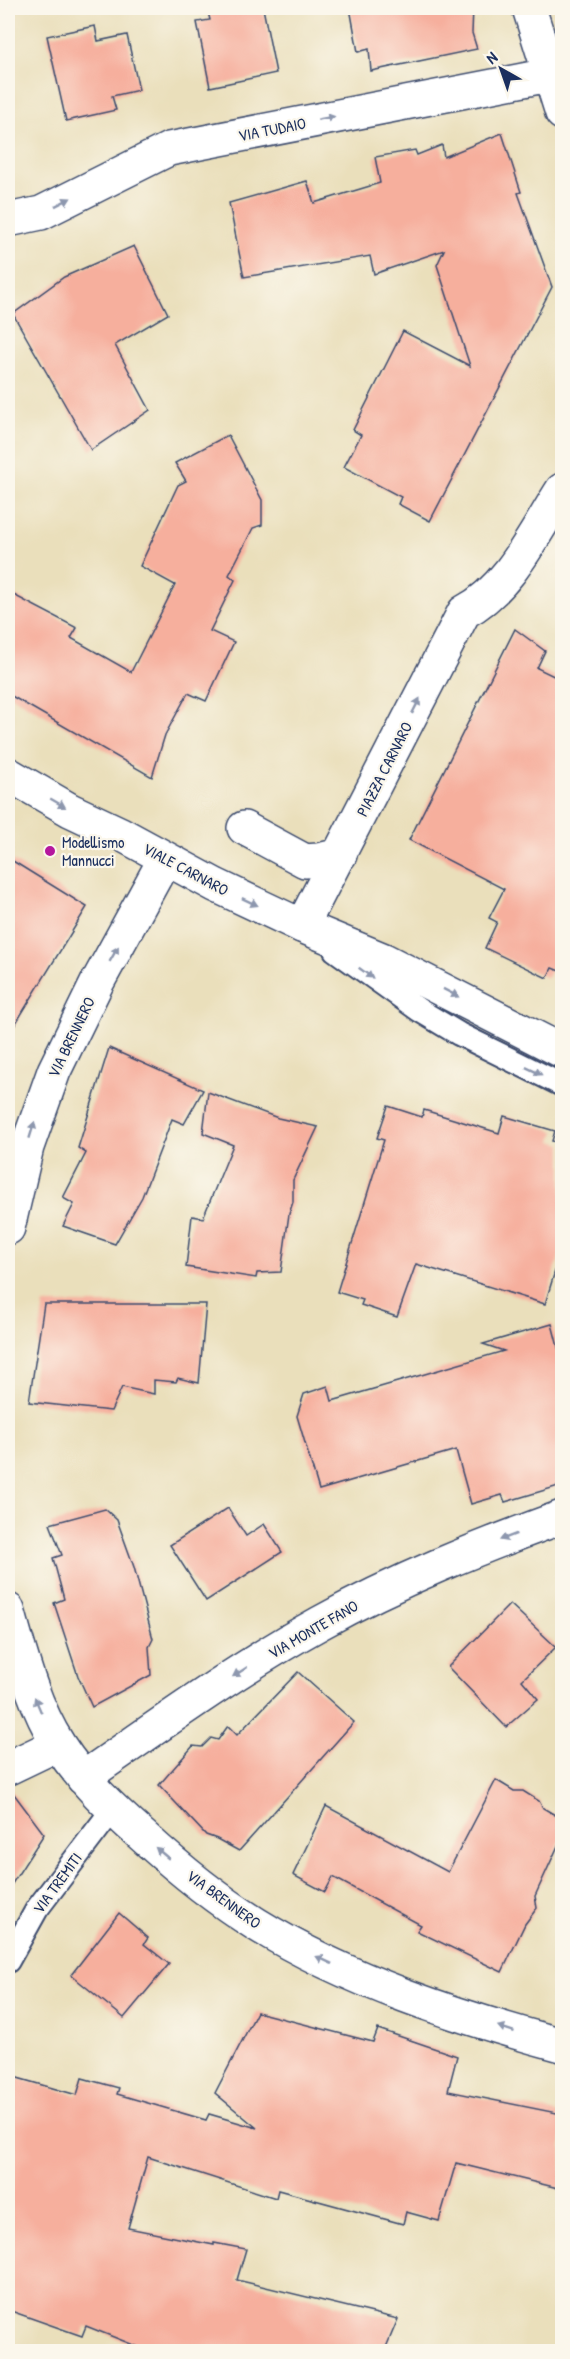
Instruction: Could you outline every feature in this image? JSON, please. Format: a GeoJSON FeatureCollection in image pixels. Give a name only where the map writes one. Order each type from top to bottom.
{"type":"FeatureCollection","features":[{"type":"Feature","properties":{"kind":"street"},"geometry":{"type":"LineString","coordinates":[[529,8],[562,113]]}},
{"type":"Feature","properties":{"kind":"street","name":"VIA TUDAIO"},"geometry":{"type":"LineString","coordinates":[[8,220],[41,213],[169,149],[549,75]]}},
{"type":"Feature","properties":{"kind":"street","name":"PIAZZA CARNARO"},"geometry":{"type":"LineString","coordinates":[[302,926],[464,612],[486,599],[504,580],[562,490]]}},
{"type":"Feature","properties":{"kind":"street","name":"VIALE CARNARO"},"geometry":{"type":"LineString","coordinates":[[8,774],[70,810],[215,885],[302,926],[384,960],[562,1051]]}},
{"type":"Feature","properties":{"kind":"street"},"geometry":{"type":"LineString","coordinates":[[244,828],[305,861],[340,855]]}},
{"type":"Feature","properties":{"kind":"street","name":"VIA BRENNERO"},"geometry":{"type":"LineString","coordinates":[[8,1228],[27,1147],[54,1071],[97,983],[165,859]]}},
{"type":"Feature","properties":{"kind":"street","name":"VIA MONTE FANO"},"geometry":{"type":"LineString","coordinates":[[83,1778],[200,1698],[319,1624],[401,1581],[562,1517]]}},
{"type":"Feature","properties":{"kind":"street","name":"VIA BRENNERO"},"geometry":{"type":"LineString","coordinates":[[8,1610],[33,1691],[58,1744],[83,1778],[113,1809],[163,1854],[254,1923],[304,1951],[382,1986],[513,2032],[562,2045]]}},
{"type":"Feature","properties":{"kind":"street"},"geometry":{"type":"LineString","coordinates":[[8,1768],[58,1744]]}},
{"type":"Feature","properties":{"kind":"lane","name":"VIALE CARNARO"},"geometry":{"type":"LineString","coordinates":[[302,926],[419,1010],[459,1034],[562,1085]]}},
{"type":"Feature","properties":{"kind":"lane","name":"VIA TREMITI"},"geometry":{"type":"LineString","coordinates":[[8,1961],[37,1908],[113,1809]]}},
{"type":"Feature","properties":{"kind":"building"},"geometry":{"type":"Polygon","coordinates":[[[207,8],[263,8],[276,73],[210,87],[197,22],[210,20],[207,8]]]}},
{"type":"Feature","properties":{"kind":"building"},"geometry":{"type":"Polygon","coordinates":[[[350,8],[473,8],[472,33],[477,49],[371,71],[369,49],[358,52],[350,8]]]}},
{"type":"Feature","properties":{"kind":"building"},"geometry":{"type":"Polygon","coordinates":[[[95,26],[98,41],[127,35],[139,90],[112,96],[116,110],[66,121],[47,36],[95,26]]]}},
{"type":"Feature","properties":{"kind":"building"},"geometry":{"type":"Polygon","coordinates":[[[502,133],[521,192],[518,193],[552,287],[430,521],[398,504],[401,497],[344,467],[361,435],[353,430],[403,331],[470,366],[437,265],[444,250],[374,274],[370,256],[244,277],[229,203],[307,181],[314,203],[380,183],[375,157],[415,150],[417,155],[442,145],[444,157],[502,133]]]}},
{"type":"Feature","properties":{"kind":"building"},"geometry":{"type":"Polygon","coordinates":[[[134,246],[168,314],[115,345],[150,410],[91,450],[13,314],[64,277],[134,246]]]}},
{"type":"Feature","properties":{"kind":"building"},"geometry":{"type":"Polygon","coordinates":[[[228,435],[262,500],[262,525],[253,528],[229,575],[235,580],[210,631],[234,642],[206,701],[188,693],[165,735],[152,777],[8,694],[8,592],[77,628],[71,638],[131,672],[175,585],[140,566],[178,485],[186,481],[175,463],[228,435]]]}},
{"type":"Feature","properties":{"kind":"building"},"geometry":{"type":"Polygon","coordinates":[[[515,629],[545,651],[537,668],[562,680],[562,972],[552,968],[547,978],[485,948],[497,922],[489,918],[504,889],[409,840],[515,629]]]}},
{"type":"Feature","properties":{"kind":"building"},"geometry":{"type":"Polygon","coordinates":[[[8,858],[87,907],[8,1036],[8,858]]]}},
{"type":"Feature","properties":{"kind":"building"},"geometry":{"type":"Polygon","coordinates":[[[109,1048],[203,1090],[184,1124],[172,1119],[142,1197],[115,1244],[63,1226],[74,1204],[63,1198],[86,1153],[78,1148],[109,1048]]]}},
{"type":"Feature","properties":{"kind":"building"},"geometry":{"type":"Polygon","coordinates":[[[208,1092],[278,1118],[318,1127],[293,1180],[293,1202],[289,1214],[281,1272],[257,1273],[256,1278],[186,1267],[192,1216],[203,1218],[233,1145],[203,1133],[208,1092]]]}},
{"type":"Feature","properties":{"kind":"building"},"geometry":{"type":"Polygon","coordinates":[[[388,1106],[422,1117],[424,1110],[499,1133],[504,1116],[555,1131],[552,1141],[562,1144],[562,1248],[545,1304],[416,1264],[397,1317],[361,1305],[363,1300],[337,1292],[384,1140],[377,1138],[388,1106]]]}},
{"type":"Feature","properties":{"kind":"building"},"geometry":{"type":"Polygon","coordinates":[[[44,1304],[206,1304],[199,1383],[178,1378],[176,1382],[154,1380],[154,1394],[122,1387],[111,1411],[29,1402],[44,1304]]]}},
{"type":"Feature","properties":{"kind":"building"},"geometry":{"type":"Polygon","coordinates":[[[552,1324],[562,1362],[562,1485],[505,1502],[502,1495],[471,1504],[456,1450],[319,1490],[297,1416],[304,1394],[328,1386],[332,1401],[504,1351],[483,1344],[552,1324]]]}},
{"type":"Feature","properties":{"kind":"building"},"geometry":{"type":"Polygon","coordinates":[[[228,1508],[246,1536],[264,1524],[282,1552],[206,1601],[170,1545],[228,1508]]]}},
{"type":"Feature","properties":{"kind":"building"},"geometry":{"type":"Polygon","coordinates":[[[105,1509],[117,1520],[134,1567],[153,1639],[149,1647],[151,1675],[92,1707],[78,1676],[54,1603],[64,1599],[53,1558],[62,1555],[50,1524],[105,1509]]]}},
{"type":"Feature","properties":{"kind":"building"},"geometry":{"type":"Polygon","coordinates":[[[510,1604],[556,1647],[522,1680],[538,1699],[506,1727],[448,1667],[510,1604]]]}},
{"type":"Feature","properties":{"kind":"building"},"geometry":{"type":"Polygon","coordinates":[[[298,1672],[354,1722],[239,1851],[206,1835],[159,1785],[193,1746],[202,1747],[211,1738],[218,1740],[228,1726],[237,1735],[298,1672]]]}},
{"type":"Feature","properties":{"kind":"building"},"geometry":{"type":"Polygon","coordinates":[[[496,1780],[514,1791],[523,1791],[539,1801],[543,1808],[562,1819],[562,1837],[535,1896],[537,1908],[525,1924],[502,1972],[417,1931],[421,1925],[333,1877],[325,1892],[293,1875],[326,1806],[448,1872],[496,1780]]]}},
{"type":"Feature","properties":{"kind":"building"},"geometry":{"type":"Polygon","coordinates":[[[8,1786],[44,1834],[8,1890],[8,1786]]]}},
{"type":"Feature","properties":{"kind":"building"},"geometry":{"type":"Polygon","coordinates":[[[119,1913],[148,1938],[144,1944],[169,1964],[124,2018],[71,1975],[119,1913]]]}},
{"type":"Feature","properties":{"kind":"building"},"geometry":{"type":"Polygon","coordinates":[[[257,2012],[373,2042],[378,2029],[457,2056],[448,2091],[562,2114],[562,2189],[456,2163],[439,2221],[406,2212],[403,2224],[278,2190],[276,2198],[148,2157],[128,2228],[246,2249],[237,2280],[398,2319],[384,2352],[151,2352],[86,2326],[82,2336],[8,2310],[8,2099],[14,2077],[77,2095],[82,2078],[119,2088],[117,2094],[206,2120],[209,2114],[257,2128],[215,2093],[257,2012]]]}},
{"type":"Feature","properties":{"kind":"place","name":"Modellismo Mannucci"},"geometry":{"type":"Point","coordinates":[50,851]}}]}
